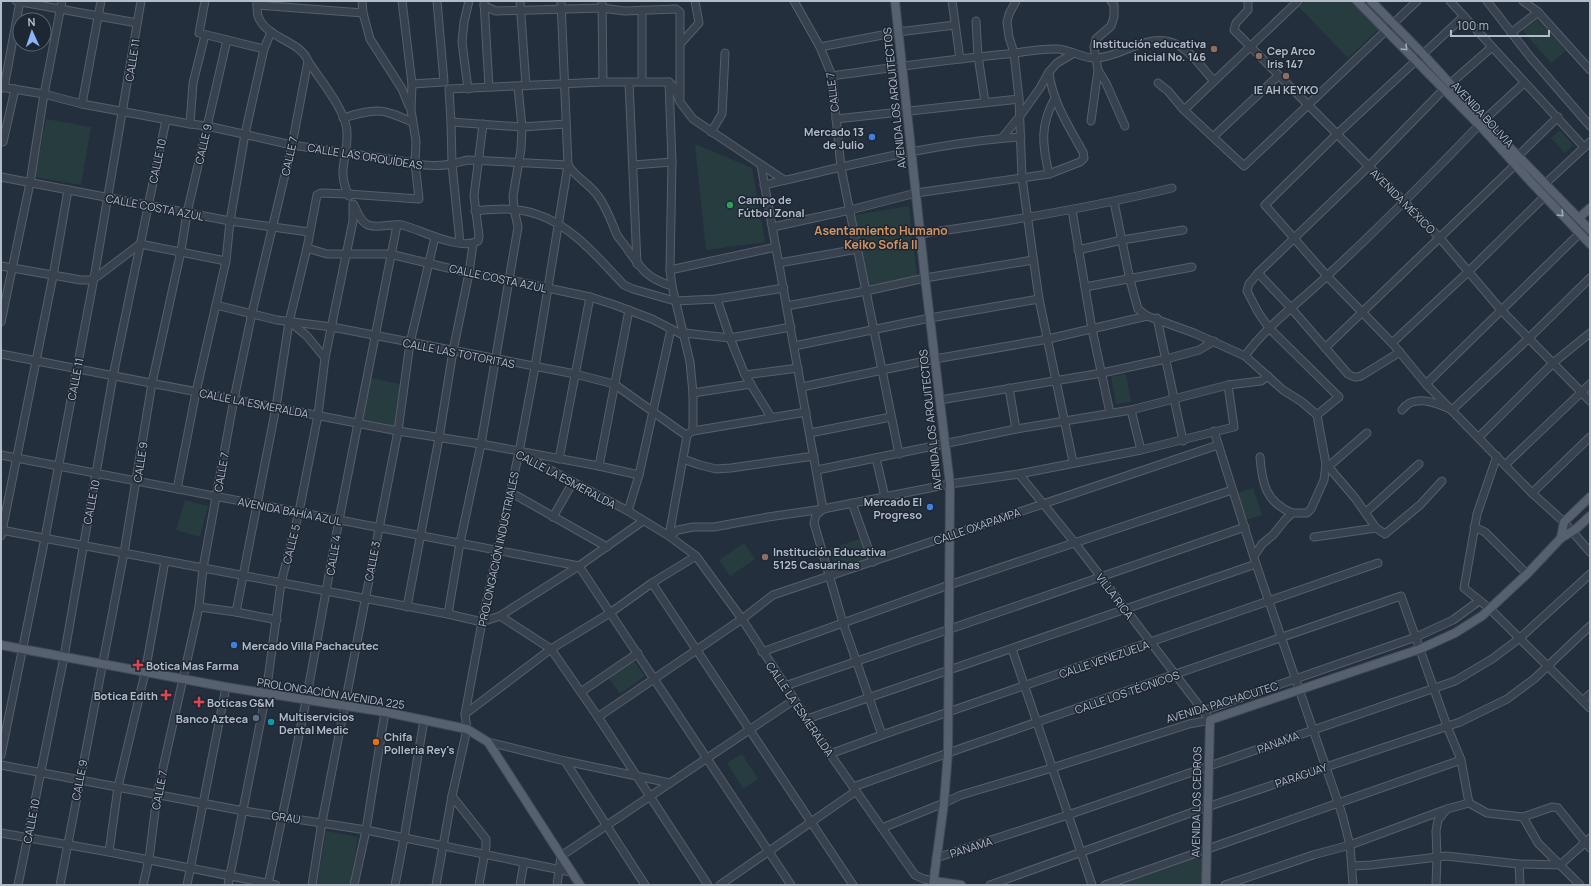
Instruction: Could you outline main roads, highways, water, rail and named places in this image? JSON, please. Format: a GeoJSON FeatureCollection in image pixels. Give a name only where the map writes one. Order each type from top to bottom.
{"type":"FeatureCollection","features":[{"type":"Feature","properties":{"kind":"main road","name":"AVENIDA LOS ARQUITECTOS"},"geometry":{"type":"LineString","coordinates":[[895,1],[925,278],[950,484],[948,752],[944,803],[933,883]]}},
{"type":"Feature","properties":{"kind":"main road","name":"AVENIDA BOLIVIA"},"geometry":{"type":"LineString","coordinates":[[1357,1],[1417,60],[1447,86],[1481,122],[1588,225]]}},
{"type":"Feature","properties":{"kind":"main road","name":"AVENIDA BOLIVIA"},"geometry":{"type":"LineString","coordinates":[[1371,1],[1423,54],[1447,86]]}},
{"type":"Feature","properties":{"kind":"main road","name":"AVENIDA BOLIVIA"},"geometry":{"type":"LineString","coordinates":[[1481,122],[1515,165],[1590,244]]}},
{"type":"Feature","properties":{"kind":"main road"},"geometry":{"type":"LineString","coordinates":[[1531,182],[1538,176]]}},
{"type":"Feature","properties":{"kind":"main road"},"geometry":{"type":"LineString","coordinates":[[1579,218],[1590,208]]}},
{"type":"Feature","properties":{"kind":"main road"},"geometry":{"type":"LineString","coordinates":[[1561,538],[1564,522],[1590,497]]}},
{"type":"Feature","properties":{"kind":"main road","name":"AVENIDA PACHACUTEC"},"geometry":{"type":"LineString","coordinates":[[1210,720],[1420,649],[1455,633],[1482,616],[1527,574],[1561,538],[1572,532],[1590,516]]}},
{"type":"Feature","properties":{"kind":"main road","name":"PROLONGACIÓN AVENIDA 225"},"geometry":{"type":"LineString","coordinates":[[1,645],[184,680],[306,701],[385,712],[467,729],[488,742],[580,885]]}},
{"type":"Feature","properties":{"kind":"main road","name":"AVENIDA LOS CEDROS"},"geometry":{"type":"LineString","coordinates":[[1206,885],[1210,720]]}},
{"type":"Feature","properties":{"kind":"main road"},"geometry":{"type":"LineString","coordinates":[[933,883],[961,885]]}},
{"type":"Feature","properties":{"kind":"place","name":"Institución educativa inicial No. 146"},"geometry":{"type":"Point","coordinates":[1214,49]}},
{"type":"Feature","properties":{"kind":"place","name":"Cep Arco Iris 147"},"geometry":{"type":"Point","coordinates":[1259,56]}},
{"type":"Feature","properties":{"kind":"place","name":"IE AH KEYKO"},"geometry":{"type":"Point","coordinates":[1286,76]}},
{"type":"Feature","properties":{"kind":"place","name":"Mercado 13 de Julio"},"geometry":{"type":"Point","coordinates":[872,137]}},
{"type":"Feature","properties":{"kind":"place","name":"Campo de Fútbol Zonal"},"geometry":{"type":"Point","coordinates":[730,205]}},
{"type":"Feature","properties":{"kind":"place","name":"Mercado El Progreso"},"geometry":{"type":"Point","coordinates":[930,507]}},
{"type":"Feature","properties":{"kind":"place","name":"Institución Educativa 5125 Casuarinas"},"geometry":{"type":"Point","coordinates":[765,557]}},
{"type":"Feature","properties":{"kind":"place","name":"Mercado Villa Pachacutec"},"geometry":{"type":"Point","coordinates":[234,645]}},
{"type":"Feature","properties":{"kind":"place","name":"Botica Mas Farma"},"geometry":{"type":"Point","coordinates":[138,665]}},
{"type":"Feature","properties":{"kind":"place","name":"Botica Edith"},"geometry":{"type":"Point","coordinates":[166,695]}},
{"type":"Feature","properties":{"kind":"place","name":"Boticas G&M"},"geometry":{"type":"Point","coordinates":[199,702]}},
{"type":"Feature","properties":{"kind":"place","name":"Banco Azteca"},"geometry":{"type":"Point","coordinates":[256,718]}},
{"type":"Feature","properties":{"kind":"place","name":"Multiservicios Dental Medic"},"geometry":{"type":"Point","coordinates":[271,722]}},
{"type":"Feature","properties":{"kind":"place","name":"Chifa Polleria Rey's"},"geometry":{"type":"Point","coordinates":[376,742]}},
{"type":"Feature","properties":{"kind":"district","name":"Asentamiento Humano Keiko Sofía II"},"geometry":{"type":"Point","coordinates":[881,237]}}]}
